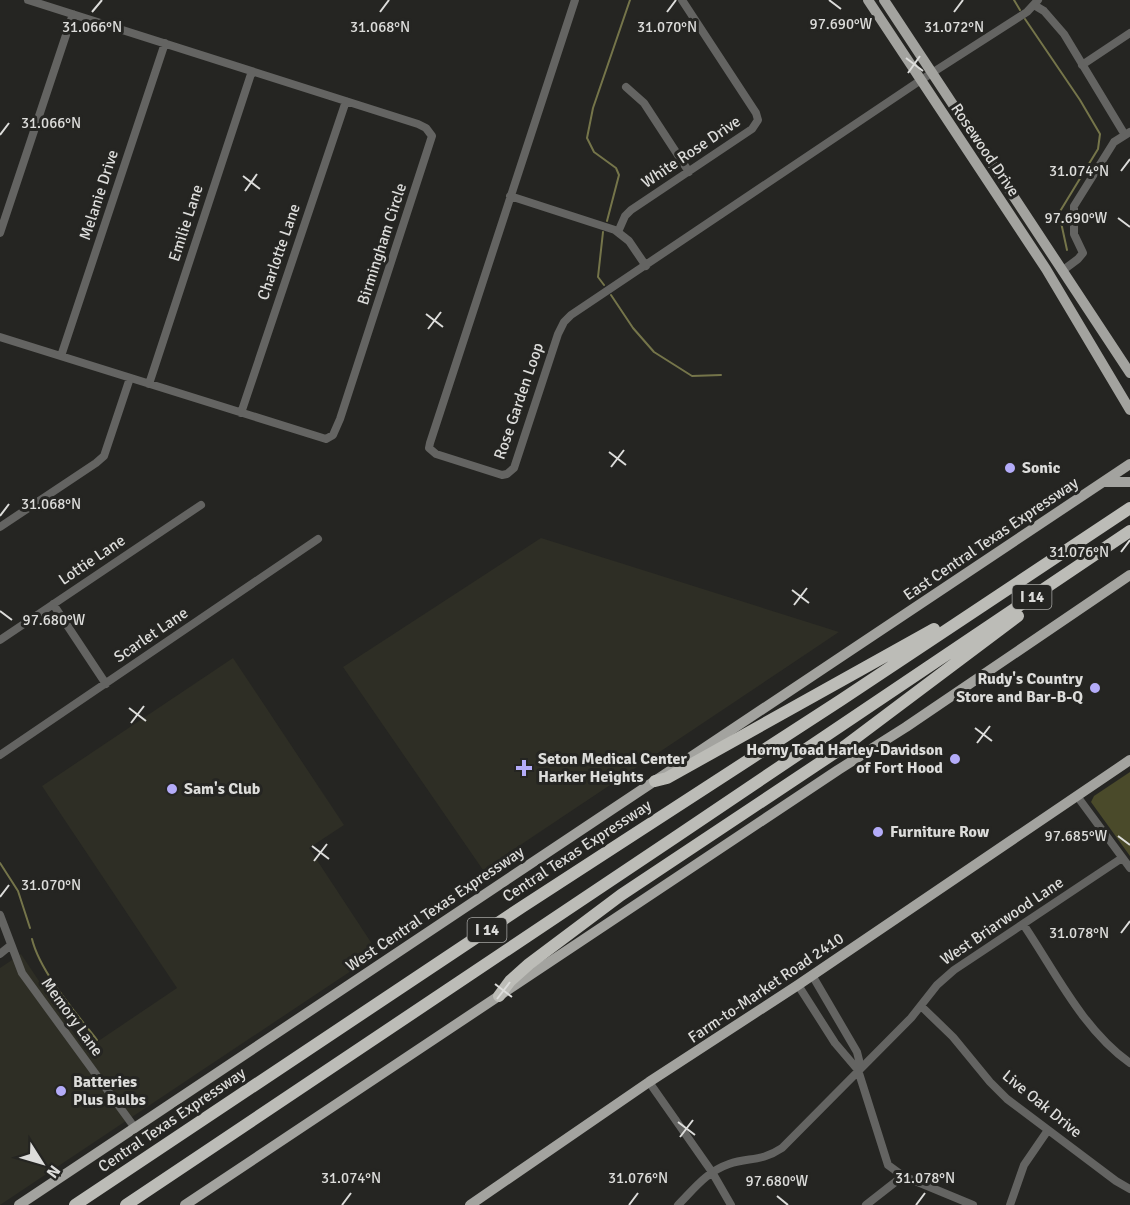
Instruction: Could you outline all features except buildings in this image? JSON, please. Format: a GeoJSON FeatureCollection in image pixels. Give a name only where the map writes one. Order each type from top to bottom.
{"type":"FeatureCollection","features":[{"type":"Feature","properties":{"kind":"highway","name":"Central Texas Expressway"},"geometry":{"type":"LineString","coordinates":[[75,1205],[522,907],[1125,512]]}},
{"type":"Feature","properties":{"kind":"highway","name":"I 14"},"geometry":{"type":"LineString","coordinates":[[126,1205],[582,902],[1130,531]]}},
{"type":"Feature","properties":{"kind":"highway"},"geometry":{"type":"LineString","coordinates":[[500,996],[510,981],[562,938],[621,895],[845,746],[1021,613],[1039,593]]}},
{"type":"Feature","properties":{"kind":"highway"},"geometry":{"type":"LineString","coordinates":[[655,781],[668,778],[937,628],[958,621]]}},
{"type":"Feature","properties":{"kind":"main road","name":"Rosewood Drive"},"geometry":{"type":"LineString","coordinates":[[868,0],[1046,269],[1130,410]]}},
{"type":"Feature","properties":{"kind":"main road","name":"Rosewood Drive"},"geometry":{"type":"LineString","coordinates":[[884,0],[1130,373]]}},
{"type":"Feature","properties":{"kind":"main road"},"geometry":{"type":"LineString","coordinates":[[1120,471],[1130,457]]}},
{"type":"Feature","properties":{"kind":"main road","name":"East Central Texas Expressway"},"geometry":{"type":"LineString","coordinates":[[868,638],[955,583],[1130,464]]}},
{"type":"Feature","properties":{"kind":"main road"},"geometry":{"type":"LineString","coordinates":[[1103,482],[1130,482]]}},
{"type":"Feature","properties":{"kind":"main road"},"geometry":{"type":"LineString","coordinates":[[185,1205],[838,770],[906,728],[1130,575]]}},
{"type":"Feature","properties":{"kind":"main road","name":"West Central Texas Expressway"},"geometry":{"type":"LineString","coordinates":[[19,1205],[868,638]]}},
{"type":"Feature","properties":{"kind":"main road","name":"Farm-to-Market Road 2410"},"geometry":{"type":"LineString","coordinates":[[478,1203],[649,1082],[798,985],[1130,760]]}},
{"type":"Feature","properties":{"kind":"street","name":"Birmingham Circle"},"geometry":{"type":"LineString","coordinates":[[0,337],[326,439],[333,435],[340,419],[432,136],[426,128],[418,124],[28,0]]}},
{"type":"Feature","properties":{"kind":"street","name":"Rose Garden Loop"},"geometry":{"type":"LineString","coordinates":[[574,0],[429,447],[436,454],[502,475],[511,471],[558,334],[564,322],[578,309],[1027,12],[1036,2]]}},
{"type":"Feature","properties":{"kind":"street","name":"White Rose Drive"},"geometry":{"type":"LineString","coordinates":[[618,232],[625,216],[631,210],[752,129],[758,120],[756,113],[682,0]]}},
{"type":"Feature","properties":{"kind":"street"},"geometry":{"type":"LineString","coordinates":[[1036,2],[1064,34],[1127,133],[1114,142],[1074,206],[1074,234],[1083,253],[1062,271]]}},
{"type":"Feature","properties":{"kind":"street"},"geometry":{"type":"LineString","coordinates":[[0,233],[73,14]]}},
{"type":"Feature","properties":{"kind":"street"},"geometry":{"type":"LineString","coordinates":[[1082,65],[1130,33]]}},
{"type":"Feature","properties":{"kind":"street","name":"Melanie Drive"},"geometry":{"type":"LineString","coordinates":[[61,356],[165,43]]}},
{"type":"Feature","properties":{"kind":"street","name":"Emilie Lane"},"geometry":{"type":"LineString","coordinates":[[149,384],[252,71]]}},
{"type":"Feature","properties":{"kind":"street"},"geometry":{"type":"LineString","coordinates":[[626,87],[644,103],[689,172]]}},
{"type":"Feature","properties":{"kind":"street","name":"Charlotte Lane"},"geometry":{"type":"LineString","coordinates":[[241,413],[346,101]]}},
{"type":"Feature","properties":{"kind":"street"},"geometry":{"type":"LineString","coordinates":[[510,196],[618,232],[629,241],[646,266]]}},
{"type":"Feature","properties":{"kind":"street"},"geometry":{"type":"LineString","coordinates":[[0,527],[104,456],[130,378]]}},
{"type":"Feature","properties":{"kind":"street","name":"Lottie Lane"},"geometry":{"type":"LineString","coordinates":[[0,640],[201,505]]}},
{"type":"Feature","properties":{"kind":"street","name":"Scarlet Lane"},"geometry":{"type":"LineString","coordinates":[[0,754],[318,539]]}},
{"type":"Feature","properties":{"kind":"street"},"geometry":{"type":"LineString","coordinates":[[53,604],[106,684]]}},
{"type":"Feature","properties":{"kind":"street"},"geometry":{"type":"LineString","coordinates":[[1077,796],[1130,868]]}},
{"type":"Feature","properties":{"kind":"street","name":"West Briarwood Lane"},"geometry":{"type":"LineString","coordinates":[[712,1172],[732,1163],[764,1158],[782,1148],[921,1006],[937,985],[954,970],[1122,858]]}},
{"type":"Feature","properties":{"kind":"street","name":"Memory Lane"},"geometry":{"type":"LineString","coordinates":[[0,915],[22,973],[135,1128]]}},
{"type":"Feature","properties":{"kind":"street"},"geometry":{"type":"LineString","coordinates":[[1023,924],[1081,1012],[1104,1039],[1130,1063]]}},
{"type":"Feature","properties":{"kind":"street"},"geometry":{"type":"LineString","coordinates":[[0,954],[11,945]]}},
{"type":"Feature","properties":{"kind":"street"},"geometry":{"type":"LineString","coordinates":[[812,975],[857,1052],[858,1070],[888,1165],[903,1176],[973,1205]]}},
{"type":"Feature","properties":{"kind":"street"},"geometry":{"type":"LineString","coordinates":[[798,985],[835,1043],[858,1070]]}},
{"type":"Feature","properties":{"kind":"street","name":"Live Oak Drive"},"geometry":{"type":"LineString","coordinates":[[921,1006],[953,1037],[1007,1099],[1130,1188]]}},
{"type":"Feature","properties":{"kind":"street"},"geometry":{"type":"LineString","coordinates":[[649,1082],[712,1172],[731,1205]]}},
{"type":"Feature","properties":{"kind":"street"},"geometry":{"type":"LineString","coordinates":[[1010,1205],[1024,1165],[1048,1130]]}},
{"type":"Feature","properties":{"kind":"street"},"geometry":{"type":"LineString","coordinates":[[678,1205],[701,1180],[712,1172]]}},
{"type":"Feature","properties":{"kind":"street"},"geometry":{"type":"LineString","coordinates":[[866,1205],[903,1176]]}},
{"type":"Feature","properties":{"kind":"shaded area","name":"Seton Medical Center Harker Heights"},"geometry":{"type":"Polygon","coordinates":[[[541,538],[839,632],[483,870],[343,667],[541,538]]]}},
{"type":"Feature","properties":{"kind":"shaded area"},"geometry":{"type":"Polygon","coordinates":[[[233,658],[344,825],[309,848],[378,953],[0,1205],[0,968],[21,954],[85,1050],[177,988],[42,786],[233,658]]]}},
{"type":"Feature","properties":{"kind":"shaded area"},"geometry":{"type":"Polygon","coordinates":[[[1130,772],[1130,856],[1091,802],[1094,796],[1130,772]]]}},
{"type":"Feature","properties":{"kind":"waterway"},"geometry":{"type":"LineString","coordinates":[[607,221],[619,175],[616,168],[594,152],[587,138],[593,108],[630,0]]}},
{"type":"Feature","properties":{"kind":"waterway"},"geometry":{"type":"LineString","coordinates":[[1014,0],[1020,10]]}},
{"type":"Feature","properties":{"kind":"waterway"},"geometry":{"type":"LineString","coordinates":[[1025,19],[1080,100],[1100,134],[1098,149],[1059,213],[1067,250]]}},
{"type":"Feature","properties":{"kind":"waterway"},"geometry":{"type":"LineString","coordinates":[[603,232],[598,277],[604,285]]}},
{"type":"Feature","properties":{"kind":"waterway"},"geometry":{"type":"LineString","coordinates":[[611,295],[633,328],[654,352],[692,376],[721,375]]}},
{"type":"Feature","properties":{"kind":"waterway"},"geometry":{"type":"LineString","coordinates":[[0,863],[18,891],[30,928]]}},
{"type":"Feature","properties":{"kind":"waterway"},"geometry":{"type":"LineString","coordinates":[[32,939],[36,952],[51,978],[97,1040]]}},
{"type":"Feature","properties":{"kind":"place","name":"Sonic"},"geometry":{"type":"Point","coordinates":[1010,468]}},
{"type":"Feature","properties":{"kind":"place","name":"Rudy's Country Store and Bar-B-Q"},"geometry":{"type":"Point","coordinates":[1095,688]}},
{"type":"Feature","properties":{"kind":"place","name":"Horny Toad Harley-Davidson of Fort Hood"},"geometry":{"type":"Point","coordinates":[955,759]}},
{"type":"Feature","properties":{"kind":"place","name":"Seton Medical Center Harker Heights"},"geometry":{"type":"Point","coordinates":[524,768]}},
{"type":"Feature","properties":{"kind":"place","name":"Sam's Club"},"geometry":{"type":"Point","coordinates":[172,789]}},
{"type":"Feature","properties":{"kind":"place","name":"Furniture Row"},"geometry":{"type":"Point","coordinates":[878,832]}},
{"type":"Feature","properties":{"kind":"place","name":"Batteries Plus Bulbs"},"geometry":{"type":"Point","coordinates":[61,1091]}}]}
